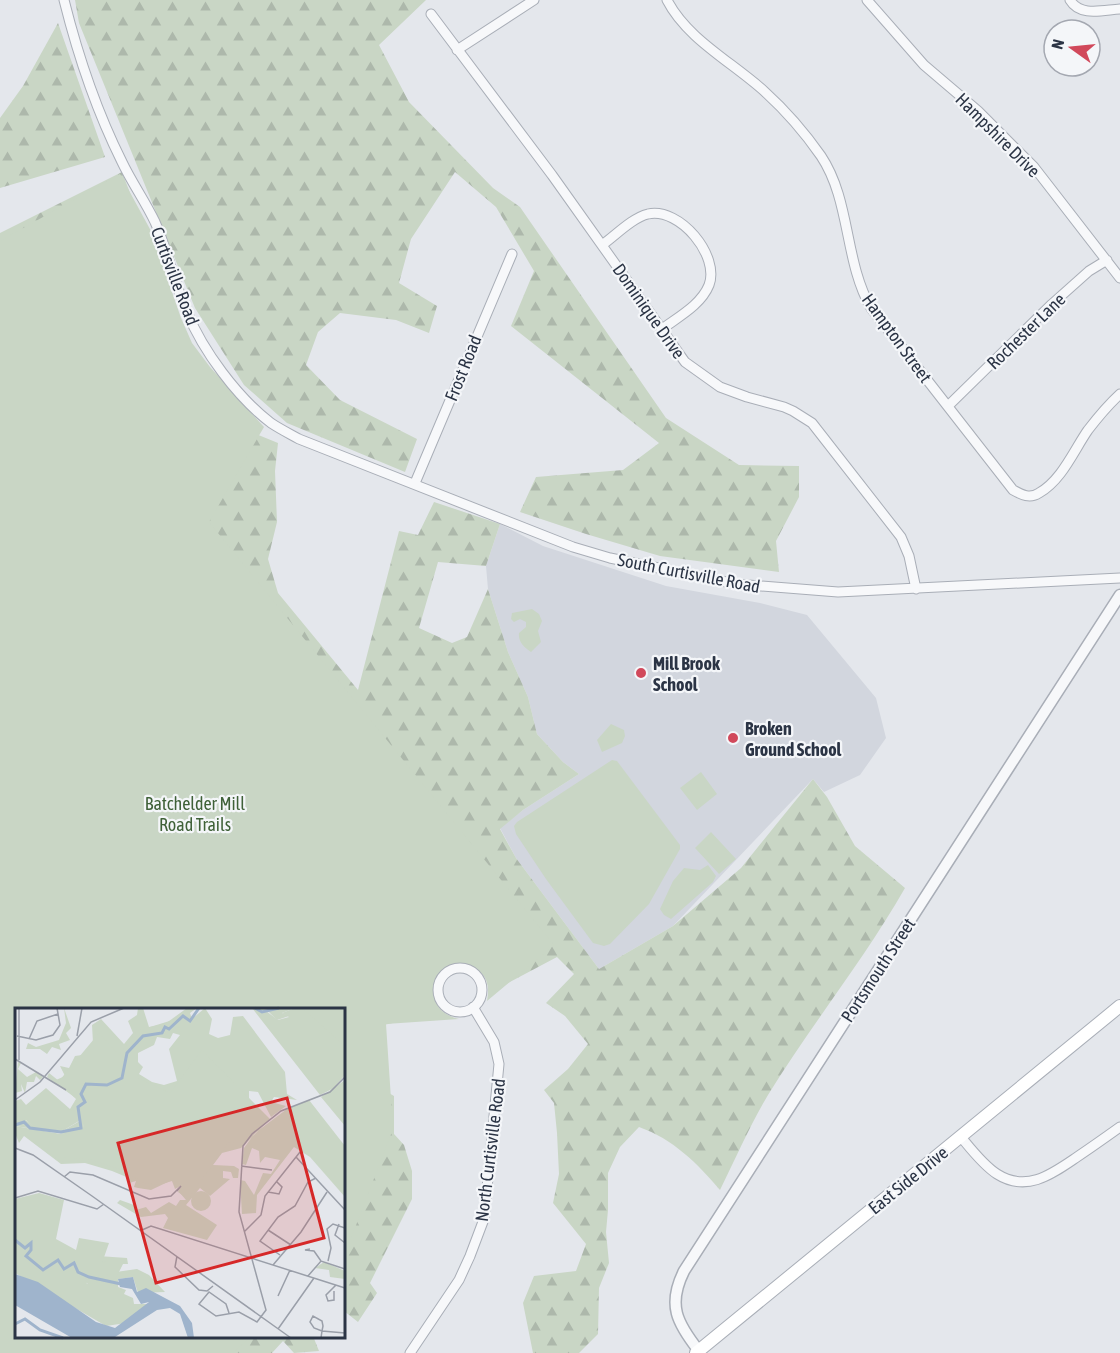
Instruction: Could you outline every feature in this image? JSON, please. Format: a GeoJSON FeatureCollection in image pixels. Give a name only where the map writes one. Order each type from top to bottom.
{"type":"FeatureCollection","features":[{"type":"Feature","properties":{"kind":"main road","name":"East Side Drive"},"geometry":{"type":"LineString","coordinates":[[698,1352],[1120,1006]]}},
{"type":"Feature","properties":{"kind":"street","name":"Curtisville Road"},"geometry":{"type":"LineString","coordinates":[[64,0],[76,49],[91,90],[122,162],[158,229],[186,310],[212,358],[249,403],[272,423],[299,439],[415,483]]}},
{"type":"Feature","properties":{"kind":"street"},"geometry":{"type":"LineString","coordinates":[[457,50],[534,0]]}},
{"type":"Feature","properties":{"kind":"street","name":"Hampton Street"},"geometry":{"type":"LineString","coordinates":[[668,0],[673,11],[687,27],[763,90],[784,111],[822,157],[832,175],[837,191],[858,281],[864,297],[896,342],[1013,490],[1021,495],[1031,496],[1040,493],[1054,480],[1088,430],[1106,407],[1120,394]]}},
{"type":"Feature","properties":{"kind":"street","name":"Hampshire Drive"},"geometry":{"type":"LineString","coordinates":[[867,0],[924,65],[978,111],[1034,167],[1120,278]]}},
{"type":"Feature","properties":{"kind":"street"},"geometry":{"type":"LineString","coordinates":[[1070,0],[1076,7],[1085,11],[1120,9]]}},
{"type":"Feature","properties":{"kind":"street","name":"Dominique Drive"},"geometry":{"type":"LineString","coordinates":[[431,14],[552,175],[685,362],[707,380],[733,393],[793,411],[820,431],[901,537],[909,556],[916,589]]}},
{"type":"Feature","properties":{"kind":"street"},"geometry":{"type":"LineString","coordinates":[[602,245],[638,218],[657,213],[679,220],[704,250],[711,271],[710,282],[705,293],[691,308],[662,329]]}},
{"type":"Feature","properties":{"kind":"street","name":"Frost Road"},"geometry":{"type":"LineString","coordinates":[[415,483],[512,254]]}},
{"type":"Feature","properties":{"kind":"street","name":"Rochester Lane"},"geometry":{"type":"LineString","coordinates":[[948,406],[1052,304],[1089,271],[1107,260]]}},
{"type":"Feature","properties":{"kind":"street","name":"South Curtisville Road"},"geometry":{"type":"LineString","coordinates":[[415,483],[573,547],[610,558],[755,587],[838,592],[1120,578]]}},
{"type":"Feature","properties":{"kind":"street","name":"Portsmouth Street"},"geometry":{"type":"LineString","coordinates":[[698,1352],[676,1311],[676,1291],[684,1271],[1120,595]]}},
{"type":"Feature","properties":{"kind":"street"},"geometry":{"type":"LineString","coordinates":[[465,969],[479,980],[482,992],[478,1003],[473,1007],[468,1011],[456,1012],[441,1001],[440,983],[447,973],[465,969]]}},
{"type":"Feature","properties":{"kind":"street","name":"North Curtisville Road"},"geometry":{"type":"LineString","coordinates":[[410,1353],[459,1280],[484,1219],[500,1064],[494,1042],[473,1007]]}},
{"type":"Feature","properties":{"kind":"street"},"geometry":{"type":"LineString","coordinates":[[961,1137],[991,1170],[1016,1181],[1029,1182],[1048,1177],[1120,1127]]}},
{"type":"Feature","properties":{"kind":"shaded area"},"geometry":{"type":"Polygon","coordinates":[[[500,524],[543,546],[666,586],[760,603],[807,615],[876,698],[886,738],[860,775],[824,792],[813,779],[673,926],[599,969],[516,858],[500,828],[523,810],[579,774],[563,762],[537,734],[528,697],[508,652],[488,589],[486,566],[500,524]]]}},
{"type":"Feature","properties":{"kind":"green space"},"geometry":{"type":"Polygon","coordinates":[[[75,0],[426,0],[379,45],[409,102],[493,188],[520,207],[666,418],[739,465],[799,466],[799,497],[776,541],[779,572],[660,556],[520,512],[536,477],[623,470],[659,443],[511,326],[534,271],[496,207],[455,172],[411,239],[399,283],[437,306],[429,333],[396,320],[340,313],[318,332],[306,365],[340,400],[417,439],[405,472],[287,423],[244,385],[195,308],[79,23],[75,0]]]}},
{"type":"Feature","properties":{"kind":"green space"},"geometry":{"type":"Polygon","coordinates":[[[58,23],[105,157],[0,188],[0,118],[23,86],[58,23]]]}},
{"type":"Feature","properties":{"kind":"green space","name":"Batchelder Mill Road Trails"},"geometry":{"type":"Polygon","coordinates":[[[122,172],[173,306],[196,359],[256,434],[278,443],[275,471],[277,522],[268,559],[278,593],[358,690],[399,531],[418,535],[434,502],[500,524],[486,566],[438,562],[419,628],[452,643],[467,637],[488,589],[508,652],[528,697],[537,734],[563,762],[579,774],[523,810],[500,829],[516,858],[599,969],[673,926],[741,868],[813,779],[827,797],[855,846],[905,888],[768,1095],[720,1190],[684,1153],[651,1132],[639,1127],[620,1147],[608,1173],[606,1232],[609,1263],[599,1288],[598,1334],[579,1353],[533,1353],[523,1303],[534,1276],[576,1271],[586,1244],[553,1203],[559,1174],[557,1133],[554,1103],[544,1090],[568,1069],[588,1044],[565,1016],[546,1003],[574,974],[557,957],[493,991],[492,974],[452,957],[431,973],[434,1014],[379,1026],[382,1089],[394,1096],[394,1134],[404,1145],[412,1171],[412,1199],[370,1283],[377,1293],[358,1322],[345,1312],[345,1008],[15,1008],[15,1338],[314,1338],[319,1351],[294,1353],[283,1341],[272,1353],[0,1353],[0,233],[122,172]]]}},
{"type":"Feature","properties":{"kind":"green space","name":"Batchelder Mill Road Trails"},"geometry":{"type":"Polygon","coordinates":[[[120,174],[151,231],[192,343],[210,367],[264,427],[209,522],[554,945],[487,1001],[488,985],[479,971],[467,964],[455,965],[445,970],[437,980],[434,991],[436,1002],[444,1012],[459,1019],[386,1024],[393,1129],[350,1241],[345,1246],[345,1008],[15,1008],[15,1338],[249,1338],[233,1353],[0,1353],[0,241],[120,174]]]}},
{"type":"Feature","properties":{"kind":"green space"},"geometry":{"type":"Polygon","coordinates":[[[532,609],[539,614],[542,621],[538,631],[541,642],[531,652],[519,639],[519,633],[526,627],[526,622],[520,619],[514,622],[511,619],[512,613],[532,609]]]}},
{"type":"Feature","properties":{"kind":"green space"},"geometry":{"type":"Polygon","coordinates":[[[611,724],[624,730],[625,736],[622,743],[602,752],[597,740],[611,724]]]}},
{"type":"Feature","properties":{"kind":"green space"},"geometry":{"type":"Polygon","coordinates":[[[612,760],[617,761],[680,845],[680,849],[649,904],[610,944],[604,946],[593,943],[546,879],[516,834],[514,826],[612,760]]]}},
{"type":"Feature","properties":{"kind":"green space"},"geometry":{"type":"Polygon","coordinates":[[[701,772],[717,794],[697,810],[680,788],[701,772]]]}},
{"type":"Feature","properties":{"kind":"green space"},"geometry":{"type":"Polygon","coordinates":[[[711,832],[736,859],[719,874],[695,848],[711,832]]]}},
{"type":"Feature","properties":{"kind":"green space"},"geometry":{"type":"Polygon","coordinates":[[[708,865],[716,876],[713,882],[671,919],[664,915],[660,909],[673,881],[684,868],[700,870],[708,865]]]}},
{"type":"Feature","properties":{"kind":"place","name":"Mill Brook School"},"geometry":{"type":"Point","coordinates":[641,673]}},
{"type":"Feature","properties":{"kind":"place","name":"Broken Ground School"},"geometry":{"type":"Point","coordinates":[733,738]}}]}
